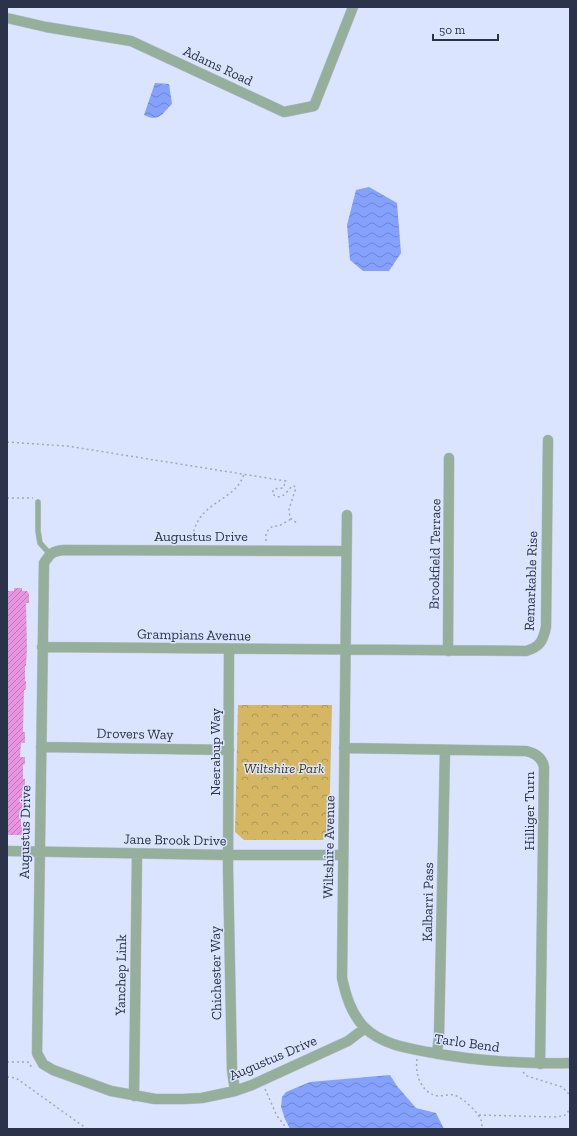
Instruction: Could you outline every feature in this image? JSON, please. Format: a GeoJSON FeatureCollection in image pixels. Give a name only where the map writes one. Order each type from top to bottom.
{"type":"FeatureCollection","features":[{"type":"Feature","properties":{"kind":"street","name":"Adams Road"},"geometry":{"type":"LineString","coordinates":[[7,18],[46,27],[131,41],[284,112],[314,106],[353,7]]}},
{"type":"Feature","properties":{"kind":"street","name":"Remarkable Rise"},"geometry":{"type":"LineString","coordinates":[[345,650],[526,651],[535,649],[540,645],[544,637],[546,627],[548,440]]}},
{"type":"Feature","properties":{"kind":"street","name":"Brookfield Terrace"},"geometry":{"type":"LineString","coordinates":[[448,651],[449,458]]}},
{"type":"Feature","properties":{"kind":"street","name":"Wiltshire Avenue"},"geometry":{"type":"LineString","coordinates":[[347,515],[342,978],[349,1005],[365,1028]]}},
{"type":"Feature","properties":{"kind":"street","name":"Augustus Drive"},"geometry":{"type":"LineString","coordinates":[[346,551],[64,550],[55,551],[50,554],[44,563],[37,1053],[43,1064],[53,1070],[111,1091],[155,1099],[202,1098],[235,1091],[275,1075],[348,1041],[365,1028]]}},
{"type":"Feature","properties":{"kind":"street","name":"Grampians Avenue"},"geometry":{"type":"LineString","coordinates":[[42,648],[345,650]]}},
{"type":"Feature","properties":{"kind":"street","name":"Neerabup Way"},"geometry":{"type":"LineString","coordinates":[[228,855],[229,650]]}},
{"type":"Feature","properties":{"kind":"street","name":"Drovers Way"},"geometry":{"type":"LineString","coordinates":[[41,747],[229,750]]}},
{"type":"Feature","properties":{"kind":"street","name":"Hilliger Turn"},"geometry":{"type":"LineString","coordinates":[[344,748],[526,751],[535,754],[544,764],[540,1064]]}},
{"type":"Feature","properties":{"kind":"street","name":"Kalbarri Pass"},"geometry":{"type":"LineString","coordinates":[[437,1054],[439,1036],[445,750]]}},
{"type":"Feature","properties":{"kind":"street","name":"Jane Brook Drive"},"geometry":{"type":"LineString","coordinates":[[7,851],[343,856]]}},
{"type":"Feature","properties":{"kind":"street","name":"Yanchep Link"},"geometry":{"type":"LineString","coordinates":[[134,1096],[137,854]]}},
{"type":"Feature","properties":{"kind":"street","name":"Chichester Way"},"geometry":{"type":"LineString","coordinates":[[228,855],[232,1070],[235,1091]]}},
{"type":"Feature","properties":{"kind":"street","name":"Tarlo Bend"},"geometry":{"type":"LineString","coordinates":[[365,1028],[392,1044],[437,1054],[478,1060],[540,1064],[570,1063]]}},
{"type":"Feature","properties":{"kind":"lane"},"geometry":{"type":"LineString","coordinates":[[37,501],[40,542],[50,554]]}},
{"type":"Feature","properties":{"kind":"path"},"geometry":{"type":"LineString","coordinates":[[7,442],[67,446],[286,481],[282,488],[274,489],[272,493],[279,497],[285,495],[292,486],[296,488],[292,496],[289,509],[290,518],[297,523]]}},
{"type":"Feature","properties":{"kind":"path"},"geometry":{"type":"LineString","coordinates":[[190,546],[193,530],[205,512],[239,486],[244,474]]}},
{"type":"Feature","properties":{"kind":"path"},"geometry":{"type":"LineString","coordinates":[[7,498],[34,498],[37,501]]}},
{"type":"Feature","properties":{"kind":"path"},"geometry":{"type":"LineString","coordinates":[[266,543],[266,534],[269,529],[273,526],[279,526],[291,519]]}},
{"type":"Feature","properties":{"kind":"path"},"geometry":{"type":"LineString","coordinates":[[417,1056],[416,1064],[418,1078],[425,1090],[440,1096],[454,1095],[467,1103],[482,1120],[482,1129]]}},
{"type":"Feature","properties":{"kind":"path"},"geometry":{"type":"LineString","coordinates":[[522,1069],[527,1076],[562,1088],[568,1093],[570,1098]]}},
{"type":"Feature","properties":{"kind":"path"},"geometry":{"type":"LineString","coordinates":[[7,1077],[16,1078],[87,1129]]}},
{"type":"Feature","properties":{"kind":"path"},"geometry":{"type":"LineString","coordinates":[[263,1086],[277,1116],[287,1129]]}},
{"type":"Feature","properties":{"kind":"path"},"geometry":{"type":"LineString","coordinates":[[479,1115],[554,1117],[564,1116],[568,1113],[570,1106]]}},
{"type":"Feature","properties":{"kind":"green space","name":"Wiltshire Park"},"geometry":{"type":"Polygon","coordinates":[[[238,705],[332,705],[329,831],[323,840],[244,840],[235,832],[238,705]]]}},
{"type":"Feature","properties":{"kind":"water"},"geometry":{"type":"Polygon","coordinates":[[[155,83],[169,84],[172,104],[160,116],[153,118],[144,115],[155,83]]]}},
{"type":"Feature","properties":{"kind":"water"},"geometry":{"type":"Polygon","coordinates":[[[369,187],[397,203],[401,253],[389,271],[363,271],[350,260],[347,225],[356,190],[369,187]]]}},
{"type":"Feature","properties":{"kind":"water"},"geometry":{"type":"Polygon","coordinates":[[[390,1075],[397,1086],[416,1108],[436,1113],[444,1129],[290,1129],[285,1119],[281,1107],[282,1097],[286,1092],[310,1082],[390,1075]]]}},
{"type":"Feature","properties":{"kind":"building"},"geometry":{"type":"Polygon","coordinates":[[[14,588],[22,588],[22,591],[27,591],[29,594],[29,603],[26,603],[27,647],[23,732],[25,732],[25,743],[21,743],[20,757],[25,757],[25,764],[23,765],[23,779],[25,779],[25,791],[22,791],[22,805],[24,805],[24,812],[21,813],[21,827],[24,827],[24,835],[7,835],[7,591],[14,591],[14,588]]]}}]}
